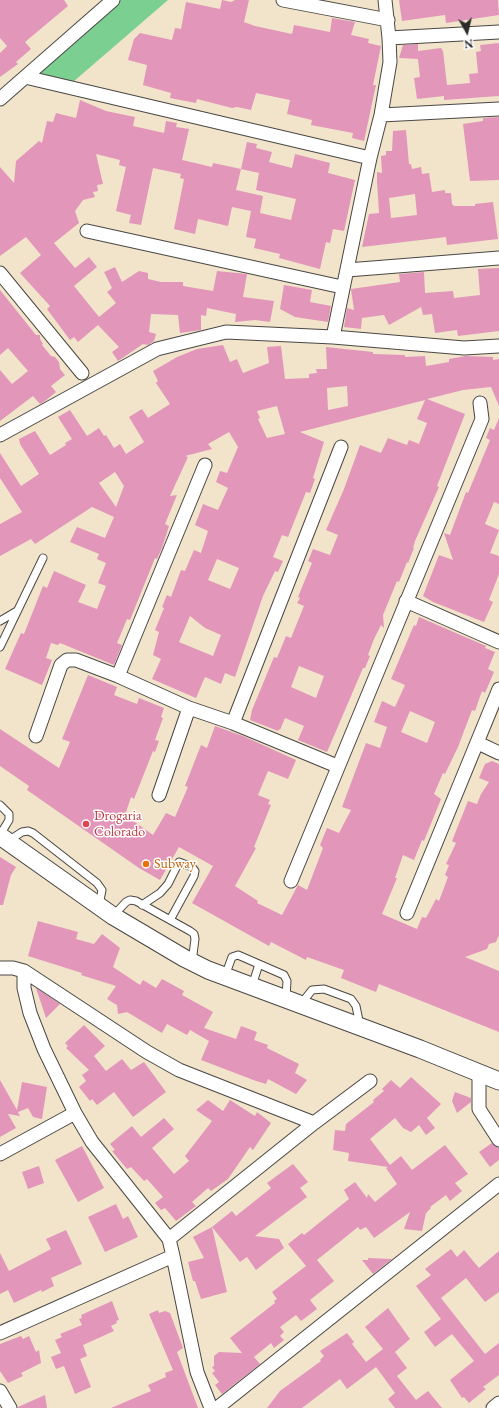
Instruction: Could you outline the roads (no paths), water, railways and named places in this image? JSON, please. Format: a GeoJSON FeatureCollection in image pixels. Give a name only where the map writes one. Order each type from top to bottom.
{"type":"FeatureCollection","features":[{"type":"Feature","properties":{"kind":"street"},"geometry":{"type":"LineString","coordinates":[[0,99],[113,0]]}},
{"type":"Feature","properties":{"kind":"street"},"geometry":{"type":"LineString","coordinates":[[283,0],[388,20]]}},
{"type":"Feature","properties":{"kind":"street"},"geometry":{"type":"LineString","coordinates":[[333,337],[342,287],[347,270],[370,158],[381,115],[390,62],[390,38],[385,0]]}},
{"type":"Feature","properties":{"kind":"street"},"geometry":{"type":"LineString","coordinates":[[390,38],[499,32]]}},
{"type":"Feature","properties":{"kind":"street"},"geometry":{"type":"LineString","coordinates":[[25,78],[370,158]]}},
{"type":"Feature","properties":{"kind":"street"},"geometry":{"type":"LineString","coordinates":[[381,115],[499,109]]}},
{"type":"Feature","properties":{"kind":"street"},"geometry":{"type":"LineString","coordinates":[[87,231],[342,287]]}},
{"type":"Feature","properties":{"kind":"street"},"geometry":{"type":"LineString","coordinates":[[347,270],[499,258]]}},
{"type":"Feature","properties":{"kind":"street"},"geometry":{"type":"LineString","coordinates":[[0,273],[82,373]]}},
{"type":"Feature","properties":{"kind":"street"},"geometry":{"type":"LineString","coordinates":[[0,435],[157,349],[226,332],[333,337],[464,348],[499,346]]}},
{"type":"Feature","properties":{"kind":"street"},"geometry":{"type":"LineString","coordinates":[[291,881],[337,766],[482,420],[480,403]]}},
{"type":"Feature","properties":{"kind":"street"},"geometry":{"type":"LineString","coordinates":[[232,723],[341,447]]}},
{"type":"Feature","properties":{"kind":"street"},"geometry":{"type":"LineString","coordinates":[[118,676],[205,465]]}},
{"type":"Feature","properties":{"kind":"street"},"geometry":{"type":"LineString","coordinates":[[406,601],[499,642]]}},
{"type":"Feature","properties":{"kind":"street"},"geometry":{"type":"LineString","coordinates":[[36,736],[61,665],[67,660],[76,660],[118,676],[189,708],[232,723],[337,766]]}},
{"type":"Feature","properties":{"kind":"street"},"geometry":{"type":"LineString","coordinates":[[407,913],[499,689]]}},
{"type":"Feature","properties":{"kind":"street"},"geometry":{"type":"LineString","coordinates":[[159,794],[189,708]]}},
{"type":"Feature","properties":{"kind":"street"},"geometry":{"type":"LineString","coordinates":[[478,742],[499,753]]}},
{"type":"Feature","properties":{"kind":"street"},"geometry":{"type":"LineString","coordinates":[[3,837],[113,916],[192,962],[224,977],[286,998],[499,1081]]}},
{"type":"Feature","properties":{"kind":"street"},"geometry":{"type":"LineString","coordinates":[[0,968],[13,968],[24,972],[147,1052],[179,1070],[314,1122]]}},
{"type":"Feature","properties":{"kind":"street"},"geometry":{"type":"LineString","coordinates":[[24,972],[24,988],[30,1013],[44,1049],[75,1113],[92,1142],[168,1239],[173,1256],[196,1372],[211,1408]]}},
{"type":"Feature","properties":{"kind":"street"},"geometry":{"type":"LineString","coordinates":[[479,1073],[479,1109],[497,1132]]}},
{"type":"Feature","properties":{"kind":"street"},"geometry":{"type":"LineString","coordinates":[[168,1239],[314,1122],[370,1081]]}},
{"type":"Feature","properties":{"kind":"street"},"geometry":{"type":"LineString","coordinates":[[0,1154],[75,1113]]}},
{"type":"Feature","properties":{"kind":"street"},"geometry":{"type":"LineString","coordinates":[[217,1408],[499,1184]]}},
{"type":"Feature","properties":{"kind":"street"},"geometry":{"type":"LineString","coordinates":[[0,1333],[173,1256]]}},
{"type":"Feature","properties":{"kind":"street"},"geometry":{"type":"LineString","coordinates":[[0,1391],[10,1408]]}},
{"type":"Feature","properties":{"kind":"street"},"geometry":{"type":"LineString","coordinates":[[493,1408],[499,1403]]}},
{"type":"Feature","properties":{"kind":"lane"},"geometry":{"type":"LineString","coordinates":[[0,647],[43,558]]}},
{"type":"Feature","properties":{"kind":"lane"},"geometry":{"type":"LineString","coordinates":[[0,621],[18,611]]}},
{"type":"Feature","properties":{"kind":"lane"},"geometry":{"type":"LineString","coordinates":[[0,806],[9,814],[9,820],[3,837]]}},
{"type":"Feature","properties":{"kind":"lane"},"geometry":{"type":"LineString","coordinates":[[142,905],[160,893],[168,884],[179,862],[192,867],[195,871],[194,876],[170,920]]}},
{"type":"Feature","properties":{"kind":"lane"},"geometry":{"type":"LineString","coordinates":[[113,916],[130,900],[136,901],[170,920],[194,934],[195,939],[192,962]]}},
{"type":"Feature","properties":{"kind":"lane"},"geometry":{"type":"LineString","coordinates":[[224,977],[232,957],[238,955],[284,975],[287,981],[286,998]]}},
{"type":"Feature","properties":{"kind":"lane"},"geometry":{"type":"LineString","coordinates":[[252,986],[260,964]]}},
{"type":"Feature","properties":{"kind":"place","name":"Drogaria Colorado"},"geometry":{"type":"Point","coordinates":[86,824]}},
{"type":"Feature","properties":{"kind":"place","name":"Subway"},"geometry":{"type":"Point","coordinates":[146,864]}}]}
